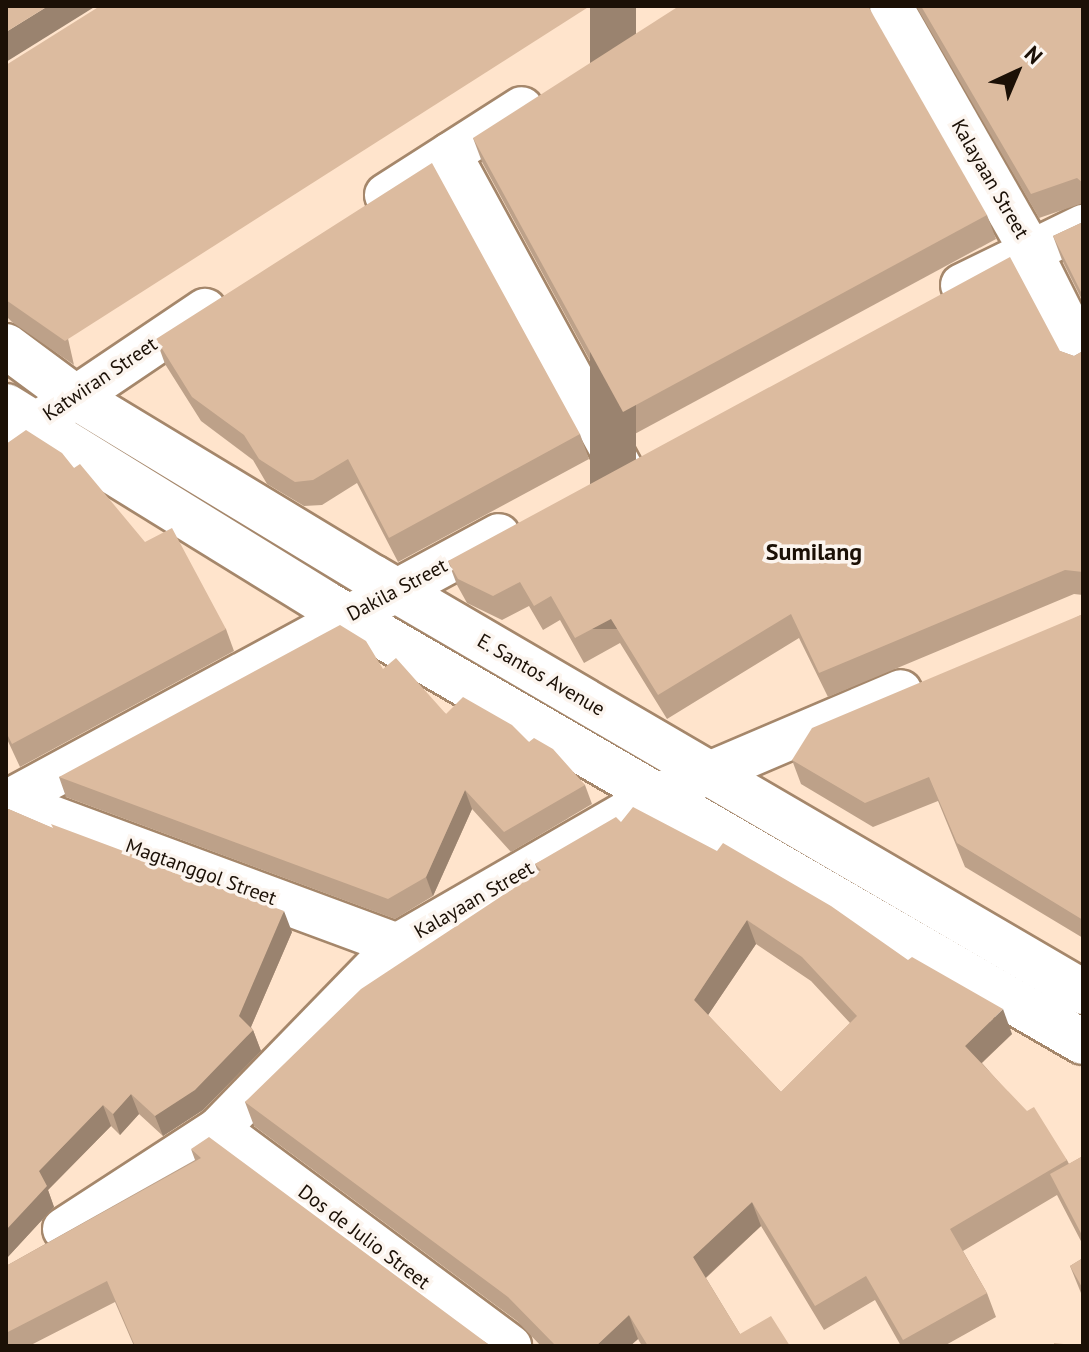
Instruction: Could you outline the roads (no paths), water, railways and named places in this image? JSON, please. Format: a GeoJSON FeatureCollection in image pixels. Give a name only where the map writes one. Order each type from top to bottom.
{"type":"FeatureCollection","features":[{"type":"Feature","properties":{"kind":"street","name":"Kalayaan Street"},"geometry":{"type":"LineString","coordinates":[[891,6],[1029,248],[1083,356]]}},
{"type":"Feature","properties":{"kind":"street"},"geometry":{"type":"LineString","coordinates":[[359,212],[553,88]]}},
{"type":"Feature","properties":{"kind":"street"},"geometry":{"type":"LineString","coordinates":[[450,154],[636,461],[582,490]]}},
{"type":"Feature","properties":{"kind":"street"},"geometry":{"type":"LineString","coordinates":[[931,301],[1029,248],[1083,226]]}},
{"type":"Feature","properties":{"kind":"street","name":"Katwiran Street"},"geometry":{"type":"LineString","coordinates":[[15,425],[72,395],[241,287]]}},
{"type":"Feature","properties":{"kind":"street","name":"E. Santos Avenue"},"geometry":{"type":"LineString","coordinates":[[6,346],[72,395],[396,591],[1083,992]]}},
{"type":"Feature","properties":{"kind":"street"},"geometry":{"type":"LineString","coordinates":[[15,425],[1083,1042]]}},
{"type":"Feature","properties":{"kind":"street","name":"Dakila Street"},"geometry":{"type":"LineString","coordinates":[[7,801],[529,519]]}},
{"type":"Feature","properties":{"kind":"street","name":"Kalayaan Street"},"geometry":{"type":"LineString","coordinates":[[64,1229],[218,1129],[397,945],[655,796],[705,772],[938,676]]}},
{"type":"Feature","properties":{"kind":"street","name":"Magtanggol Street"},"geometry":{"type":"LineString","coordinates":[[7,801],[397,945]]}},
{"type":"Feature","properties":{"kind":"street","name":"Dos de Julio Street"},"geometry":{"type":"LineString","coordinates":[[218,1129],[510,1346]]}},
{"type":"Feature","properties":{"kind":"district","name":"Sumilang"},"geometry":{"type":"Point","coordinates":[814,552]}}]}
